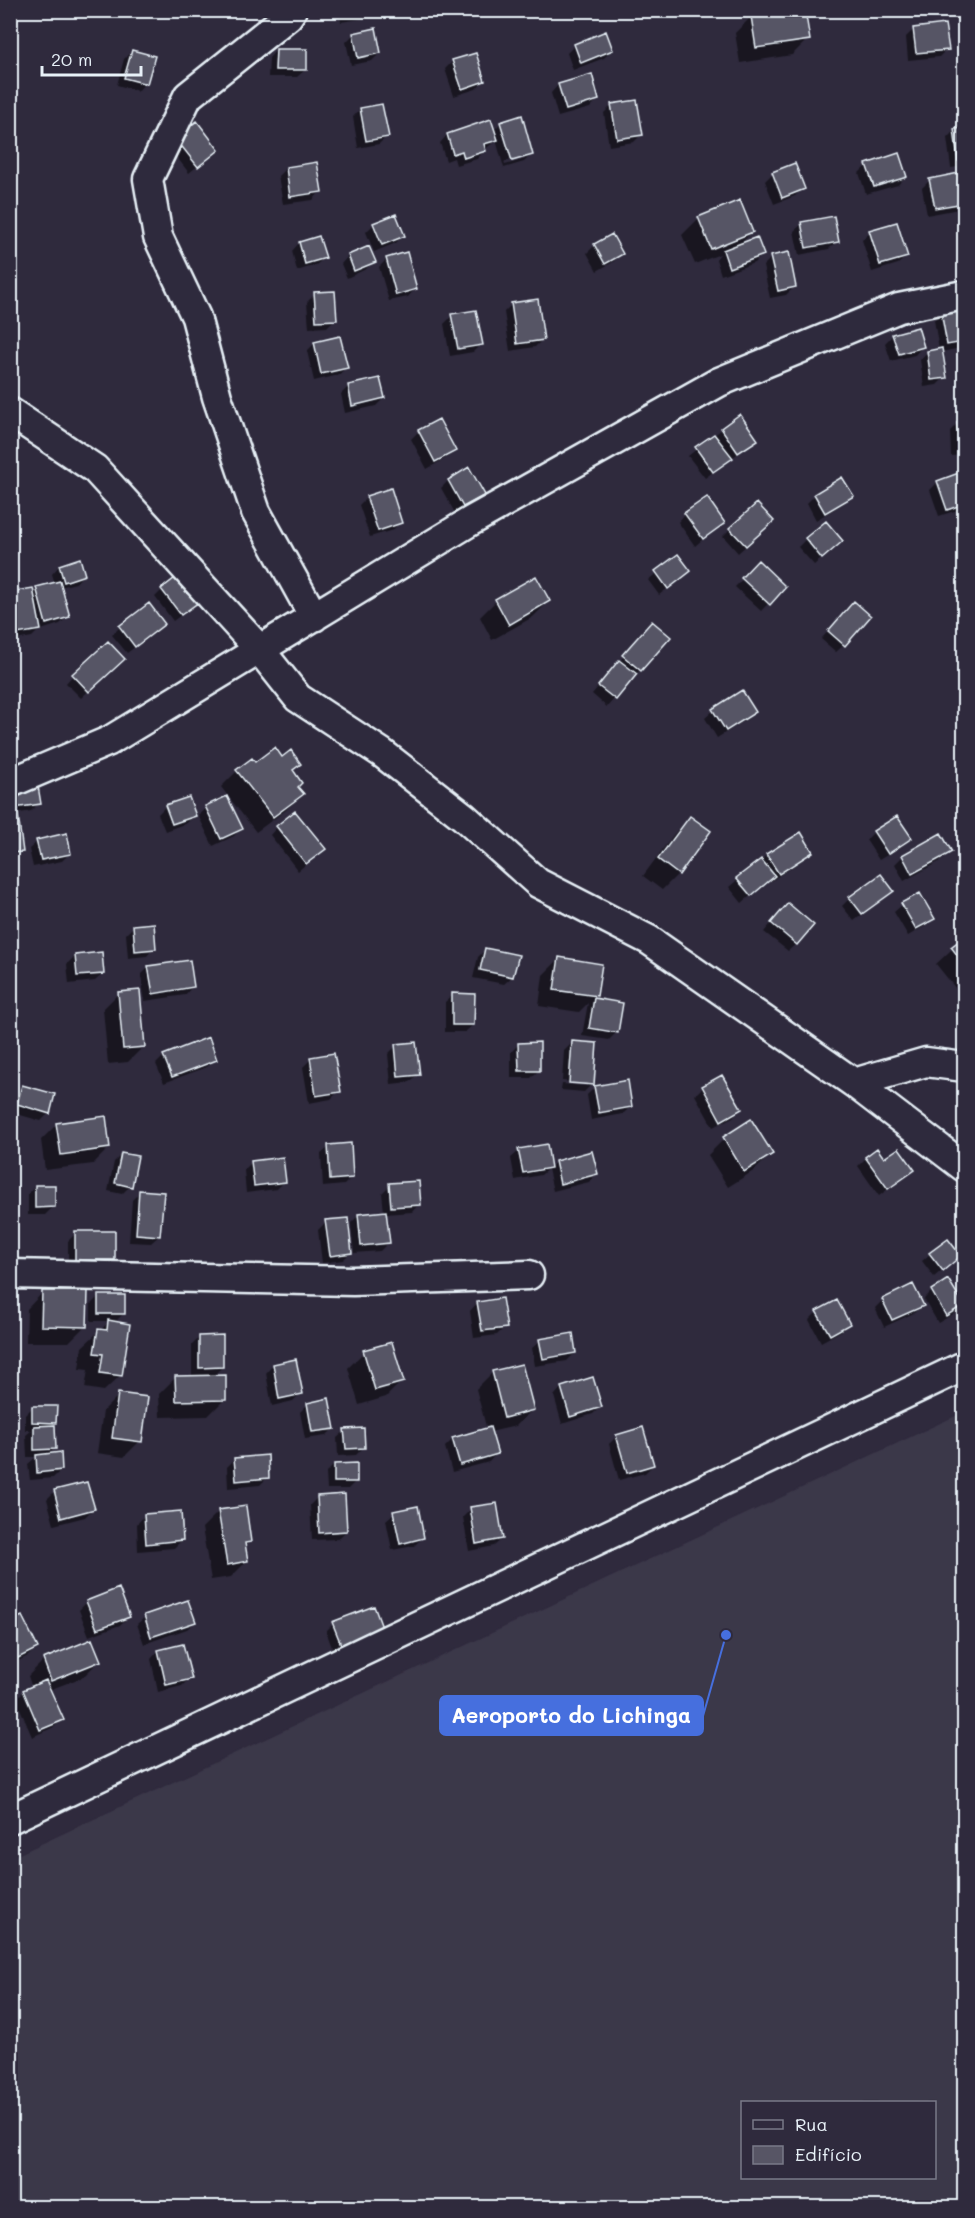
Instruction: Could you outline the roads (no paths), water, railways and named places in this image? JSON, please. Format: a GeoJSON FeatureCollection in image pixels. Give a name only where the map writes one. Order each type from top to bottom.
{"type":"FeatureCollection","features":[{"type":"Feature","properties":{"kind":"street"},"geometry":{"type":"LineString","coordinates":[[292,10],[288,16],[188,96],[148,179],[158,237],[196,317],[217,397],[256,512],[314,617]]}},
{"type":"Feature","properties":{"kind":"street"},"geometry":{"type":"LineString","coordinates":[[10,783],[109,741],[471,521],[719,382],[899,308],[964,295]]}},
{"type":"Feature","properties":{"kind":"street"},"geometry":{"type":"LineString","coordinates":[[10,412],[95,469],[260,650],[298,698],[382,753],[464,816],[538,883],[649,940],[854,1083],[964,1167]]}},
{"type":"Feature","properties":{"kind":"street"},"geometry":{"type":"LineString","coordinates":[[854,1083],[926,1062],[964,1067]]}},
{"type":"Feature","properties":{"kind":"street"},"geometry":{"type":"LineString","coordinates":[[10,1274],[353,1281],[529,1275]]}},
{"type":"Feature","properties":{"kind":"street"},"geometry":{"type":"LineString","coordinates":[[10,1819],[964,1366]]}},
{"type":"Feature","properties":{"kind":"place","name":"Aeroporto do Lichinga"},"geometry":{"type":"Point","coordinates":[726,1635]}}]}
